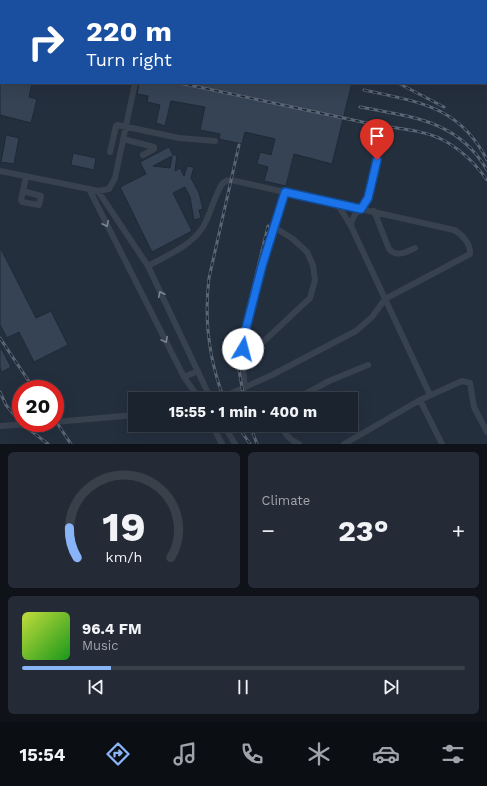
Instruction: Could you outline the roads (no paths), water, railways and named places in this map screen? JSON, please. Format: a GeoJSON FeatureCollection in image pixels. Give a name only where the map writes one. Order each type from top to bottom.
{"type":"FeatureCollection","features":[{"type":"Feature","properties":{"kind":"lane"},"geometry":{"type":"LineString","coordinates":[[0,171],[98,191],[109,189],[112,186],[135,84]]}},
{"type":"Feature","properties":{"kind":"lane"},"geometry":{"type":"LineString","coordinates":[[110,152],[116,126],[179,138],[215,141]]}},
{"type":"Feature","properties":{"kind":"lane"},"geometry":{"type":"LineString","coordinates":[[123,138],[154,147],[154,149],[143,155]]}},
{"type":"Feature","properties":{"kind":"lane"},"geometry":{"type":"LineString","coordinates":[[351,226],[352,217],[361,209],[368,198],[380,147]]}},
{"type":"Feature","properties":{"kind":"lane"},"geometry":{"type":"LineString","coordinates":[[23,191],[26,177]]}},
{"type":"Feature","properties":{"kind":"lane"},"geometry":{"type":"LineString","coordinates":[[148,266],[180,248],[193,238],[202,228],[218,190],[226,181],[232,180],[454,230],[462,235],[471,250],[469,254],[385,300],[372,317],[356,331],[272,375],[234,392]]}},
{"type":"Feature","properties":{"kind":"lane"},"geometry":{"type":"LineString","coordinates":[[88,189],[184,377],[193,392]]}},
{"type":"Feature","properties":{"kind":"lane"},"geometry":{"type":"LineString","coordinates":[[98,191],[148,266],[208,392]]}},
{"type":"Feature","properties":{"kind":"lane"},"geometry":{"type":"LineString","coordinates":[[244,388],[242,362],[244,336],[262,266],[285,192]]}},
{"type":"Feature","properties":{"kind":"lane"},"geometry":{"type":"LineString","coordinates":[[338,205],[351,226],[430,395]]}},
{"type":"Feature","properties":{"kind":"lane"},"geometry":{"type":"LineString","coordinates":[[374,212],[389,249],[392,252],[397,255],[403,254],[415,248]]}},
{"type":"Feature","properties":{"kind":"lane"},"geometry":{"type":"LineString","coordinates":[[242,362],[310,298],[315,280],[313,265],[307,252],[294,239],[274,226]]}},
{"type":"Feature","properties":{"kind":"lane"},"geometry":{"type":"LineString","coordinates":[[309,392],[329,381],[368,365]]}},
{"type":"Feature","properties":{"kind":"lane"},"geometry":{"type":"LineString","coordinates":[[184,377],[198,371]]}},
{"type":"Feature","properties":{"kind":"lane"},"geometry":{"type":"LineString","coordinates":[[344,444],[420,400],[462,381],[470,383],[474,407],[487,432]]}},
{"type":"Feature","properties":{"kind":"lane"},"geometry":{"type":"LineString","coordinates":[[420,400],[442,444]]}},
{"type":"Feature","properties":{"kind":"lane"},"geometry":{"type":"LineString","coordinates":[[64,421],[128,416]]}},
{"type":"Feature","properties":{"kind":"lane"},"geometry":{"type":"LineString","coordinates":[[0,426],[12,425]]}},
{"type":"Feature","properties":{"kind":"lane"},"geometry":{"type":"LineString","coordinates":[[216,432],[222,444]]}},
{"type":"Feature","properties":{"kind":"lane"},"geometry":{"type":"LineString","coordinates":[[228,432],[235,444]]}},
{"type":"Feature","properties":{"kind":"lane"},"geometry":{"type":"LineString","coordinates":[[284,432],[288,438],[299,444]]}},
{"type":"Feature","properties":{"kind":"railway"},"geometry":{"type":"LineString","coordinates":[[184,84],[376,125],[422,132],[439,138],[459,151],[472,162],[487,180]]}},
{"type":"Feature","properties":{"kind":"railway"},"geometry":{"type":"LineString","coordinates":[[400,84],[444,107]]}},
{"type":"Feature","properties":{"kind":"railway"},"geometry":{"type":"LineString","coordinates":[[364,90],[419,103],[450,117],[476,142],[487,160]]}},
{"type":"Feature","properties":{"kind":"railway"},"geometry":{"type":"LineString","coordinates":[[360,107],[415,118],[448,131],[462,140],[475,153],[487,170]]}},
{"type":"Feature","properties":{"kind":"railway"},"geometry":{"type":"LineString","coordinates":[[222,392],[211,354],[209,339],[207,309],[209,278],[239,145]]}},
{"type":"Feature","properties":{"kind":"railway"},"geometry":{"type":"LineString","coordinates":[[243,392],[239,370],[240,341],[268,226]]}},
{"type":"Feature","properties":{"kind":"railway"},"geometry":{"type":"LineString","coordinates":[[0,338],[28,380]]}},
{"type":"Feature","properties":{"kind":"railway"},"geometry":{"type":"LineString","coordinates":[[0,392],[6,405],[12,412]]}},
{"type":"Feature","properties":{"kind":"railway"},"geometry":{"type":"LineString","coordinates":[[33,432],[48,444]]}},
{"type":"Feature","properties":{"kind":"railway"},"geometry":{"type":"LineString","coordinates":[[63,432],[71,444]]}},
{"type":"Feature","properties":{"kind":"railway"},"geometry":{"type":"LineString","coordinates":[[242,432],[250,444]]}},
{"type":"Feature","properties":{"kind":"railway"},"geometry":{"type":"LineString","coordinates":[[253,432],[257,444]]}}]}
